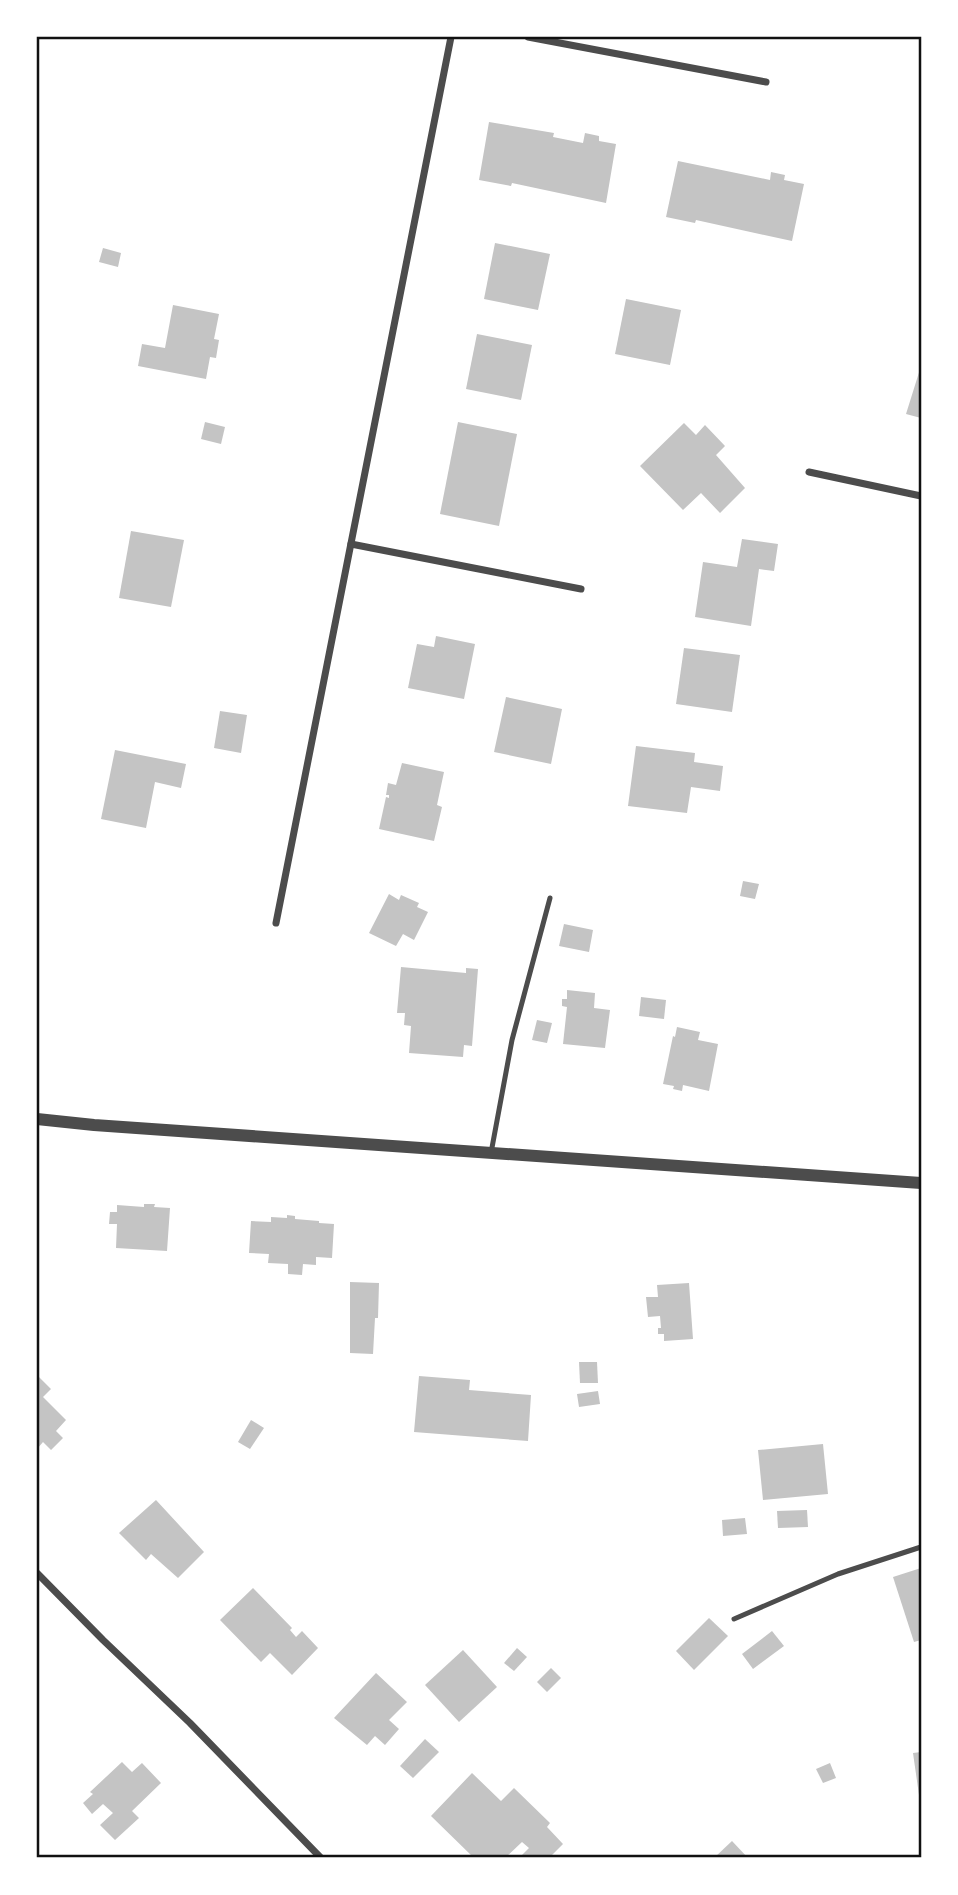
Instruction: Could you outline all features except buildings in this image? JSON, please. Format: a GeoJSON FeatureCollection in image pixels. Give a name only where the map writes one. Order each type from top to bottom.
{"type":"FeatureCollection","features":[{"type":"Feature","properties":{"kind":"street"},"geometry":{"type":"LineString","coordinates":[[276,923],[451,37]]}},
{"type":"Feature","properties":{"kind":"street"},"geometry":{"type":"LineString","coordinates":[[528,37],[766,82]]}},
{"type":"Feature","properties":{"kind":"street"},"geometry":{"type":"LineString","coordinates":[[809,472],[921,496]]}},
{"type":"Feature","properties":{"kind":"street"},"geometry":{"type":"LineString","coordinates":[[351,544],[581,589]]}},
{"type":"Feature","properties":{"kind":"street"},"geometry":{"type":"LineString","coordinates":[[37,1119],[921,1183]]}},
{"type":"Feature","properties":{"kind":"street"},"geometry":{"type":"LineString","coordinates":[[37,1573],[190,1723],[321,1858]]}},
{"type":"Feature","properties":{"kind":"lane"},"geometry":{"type":"LineString","coordinates":[[491,1153],[512,1041],[550,898]]}},
{"type":"Feature","properties":{"kind":"lane"},"geometry":{"type":"LineString","coordinates":[[734,1619],[838,1574],[921,1547]]}}]}
